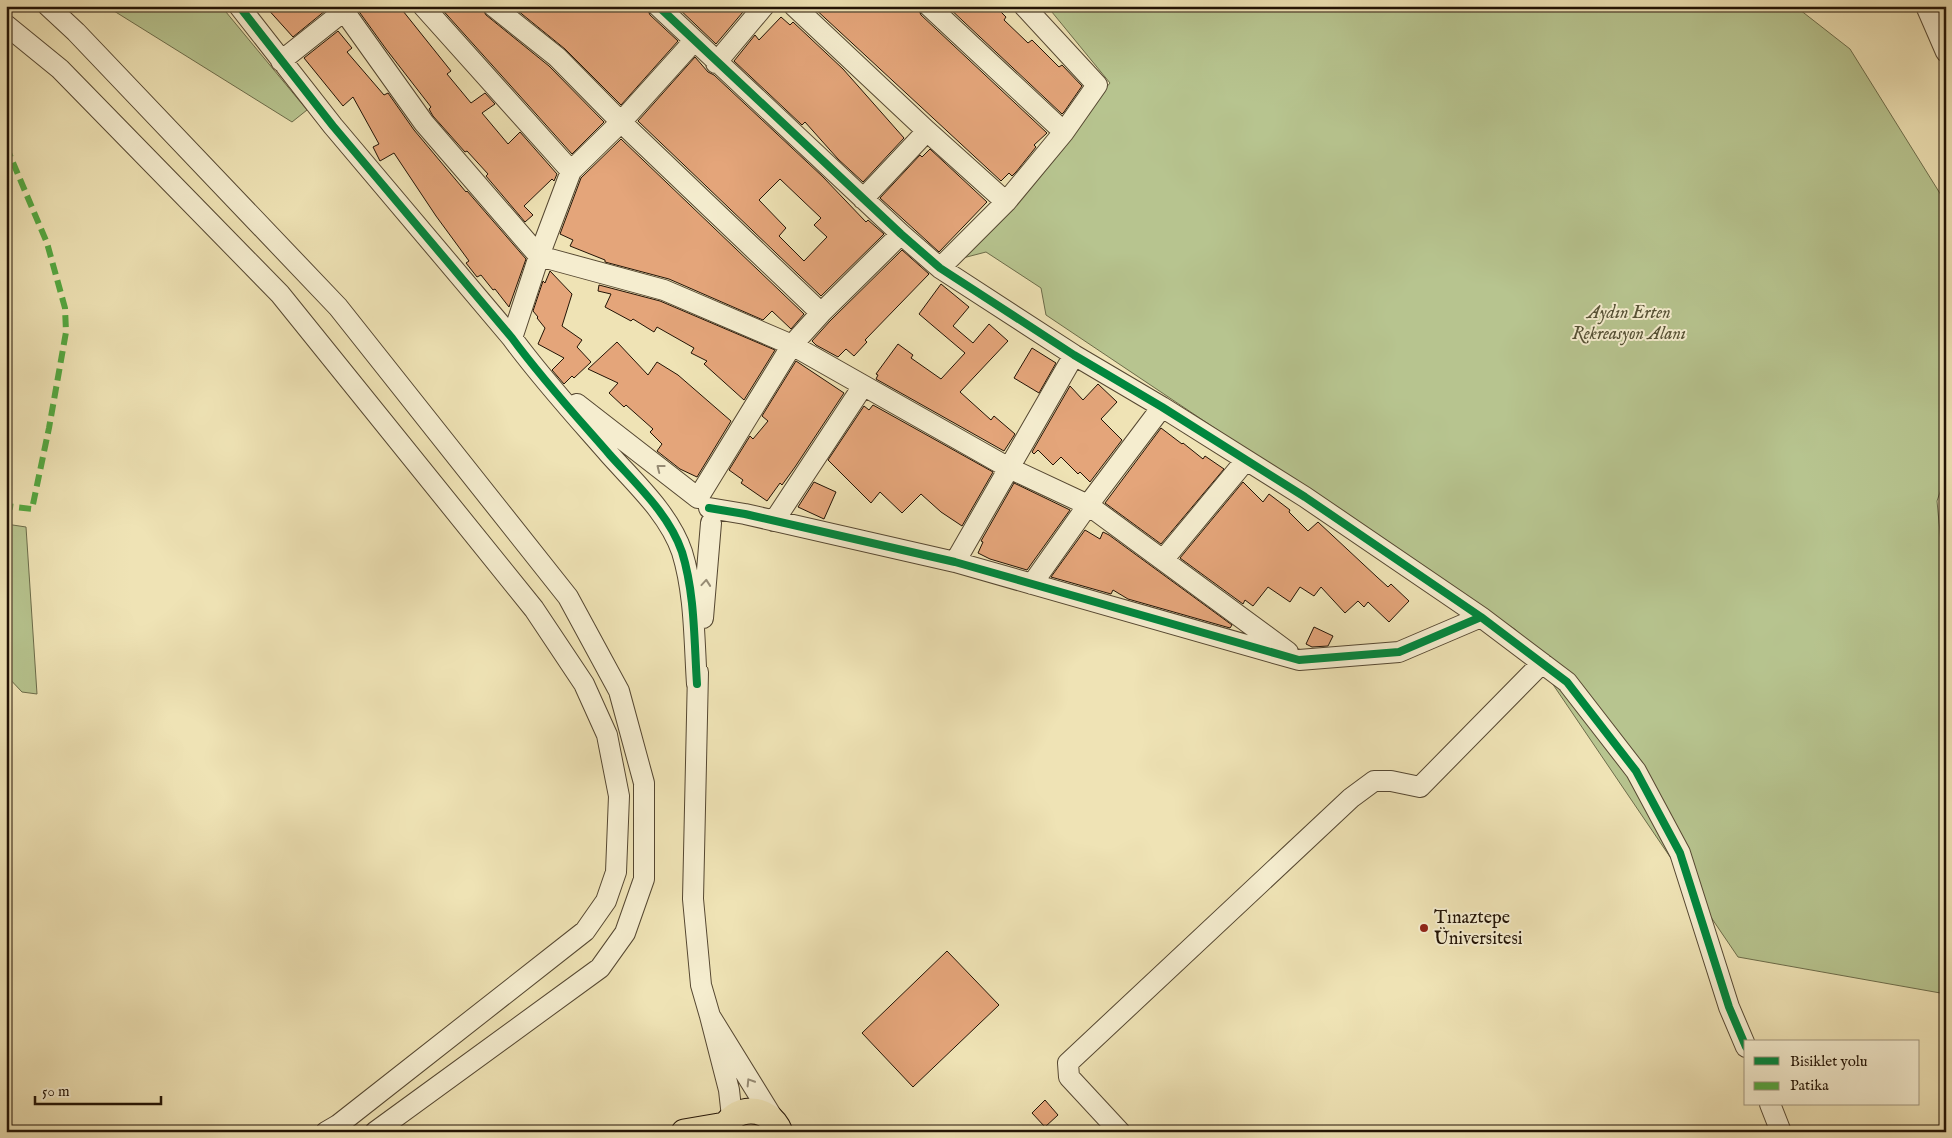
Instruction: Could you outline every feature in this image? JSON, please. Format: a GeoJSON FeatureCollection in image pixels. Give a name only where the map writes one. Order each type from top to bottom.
{"type":"FeatureCollection","features":[{"type":"Feature","properties":{"kind":"main road"},"geometry":{"type":"LineString","coordinates":[[684,1132],[727,1125],[741,1112],[750,1110],[769,1116],[778,1127]]}},
{"type":"Feature","properties":{"kind":"street"},"geometry":{"type":"LineString","coordinates":[[48,6],[76,32],[338,307],[568,597],[619,691],[644,783],[644,879],[625,933],[600,968],[376,1132]]}},
{"type":"Feature","properties":{"kind":"street"},"geometry":{"type":"LineString","coordinates":[[239,6],[333,126],[512,338],[539,374],[651,500],[671,528],[682,538],[697,539],[703,535],[706,510],[792,345],[821,313],[901,234]]}},
{"type":"Feature","properties":{"kind":"street"},"geometry":{"type":"LineString","coordinates":[[423,6],[571,171]]}},
{"type":"Feature","properties":{"kind":"street"},"geometry":{"type":"LineString","coordinates":[[493,6],[557,57],[621,122],[821,313]]}},
{"type":"Feature","properties":{"kind":"street"},"geometry":{"type":"LineString","coordinates":[[658,6],[716,63],[863,200],[940,268],[1074,355],[1305,496],[1481,617],[1567,682],[1636,771],[1680,853],[1729,1007],[1744,1042]]}},
{"type":"Feature","properties":{"kind":"street"},"geometry":{"type":"LineString","coordinates":[[716,63],[764,6]]}},
{"type":"Feature","properties":{"kind":"street"},"geometry":{"type":"LineString","coordinates":[[794,6],[1006,202]]}},
{"type":"Feature","properties":{"kind":"street"},"geometry":{"type":"LineString","coordinates":[[929,6],[1064,132]]}},
{"type":"Feature","properties":{"kind":"street"},"geometry":{"type":"LineString","coordinates":[[1926,6],[1946,52]]}},
{"type":"Feature","properties":{"kind":"street"},"geometry":{"type":"LineString","coordinates":[[940,268],[1006,202],[1064,132],[1097,85],[1025,7]]}},
{"type":"Feature","properties":{"kind":"street"},"geometry":{"type":"LineString","coordinates":[[281,61],[344,8],[424,123],[539,256],[664,290],[792,345],[1008,468],[1088,505],[1299,660]]}},
{"type":"Feature","properties":{"kind":"street"},"geometry":{"type":"LineString","coordinates":[[6,25],[60,69],[280,294],[534,609],[584,684],[607,735],[618,796],[616,872],[606,901],[585,931],[338,1125],[326,1132]]}},
{"type":"Feature","properties":{"kind":"street"},"geometry":{"type":"LineString","coordinates":[[512,338],[539,256],[571,171],[621,122],[694,41]]}},
{"type":"Feature","properties":{"kind":"street"},"geometry":{"type":"LineString","coordinates":[[863,200],[927,131]]}},
{"type":"Feature","properties":{"kind":"street"},"geometry":{"type":"LineString","coordinates":[[955,562],[1074,355]]}},
{"type":"Feature","properties":{"kind":"street"},"geometry":{"type":"LineString","coordinates":[[539,374],[706,510]]}},
{"type":"Feature","properties":{"kind":"street"},"geometry":{"type":"LineString","coordinates":[[774,521],[863,386]]}},
{"type":"Feature","properties":{"kind":"street"},"geometry":{"type":"LineString","coordinates":[[1032,584],[1088,505],[1162,407]]}},
{"type":"Feature","properties":{"kind":"street"},"geometry":{"type":"LineString","coordinates":[[1163,560],[1246,460]]}},
{"type":"Feature","properties":{"kind":"street"},"geometry":{"type":"LineString","coordinates":[[697,684],[691,588],[681,551],[668,516],[674,503],[685,496],[706,510],[774,521],[955,562],[1299,660],[1399,652],[1481,617]]}},
{"type":"Feature","properties":{"kind":"street"},"geometry":{"type":"LineString","coordinates":[[706,510],[697,684],[693,899],[702,985],[729,1090],[727,1125]]}},
{"type":"Feature","properties":{"kind":"street"},"geometry":{"type":"LineString","coordinates":[[1120,1132],[1069,1077],[1068,1063],[1352,798],[1374,781],[1391,781],[1420,787],[1542,663]]}},
{"type":"Feature","properties":{"kind":"street"},"geometry":{"type":"LineString","coordinates":[[710,1016],[778,1127]]}},
{"type":"Feature","properties":{"kind":"street"},"geometry":{"type":"LineString","coordinates":[[1771,1106],[1781,1132]]}},
{"type":"Feature","properties":{"kind":"green space"},"geometry":{"type":"Polygon","coordinates":[[[106,6],[221,6],[307,110],[292,122],[106,6]]]}},
{"type":"Feature","properties":{"kind":"green space","name":"Aydın Erten Rekreasyon Alanı"},"geometry":{"type":"Polygon","coordinates":[[[1047,6],[1795,6],[1850,49],[1946,203],[1946,475],[1937,501],[1946,595],[1946,994],[1738,957],[1516,630],[1046,315],[1041,288],[986,252],[959,259],[1110,83],[1047,6]]]}},
{"type":"Feature","properties":{"kind":"green space"},"geometry":{"type":"Polygon","coordinates":[[[6,524],[26,527],[37,694],[22,692],[6,675],[6,524]]]}},
{"type":"Feature","properties":{"kind":"building"},"geometry":{"type":"Polygon","coordinates":[[[265,6],[331,6],[293,37],[265,6]]]}},
{"type":"Feature","properties":{"kind":"building"},"geometry":{"type":"Polygon","coordinates":[[[355,6],[399,6],[451,71],[447,74],[471,103],[485,93],[495,104],[482,113],[508,144],[520,132],[557,174],[554,181],[552,179],[524,206],[533,215],[525,222],[486,176],[488,174],[467,151],[465,152],[433,116],[429,109],[431,107],[355,6]]]}},
{"type":"Feature","properties":{"kind":"building"},"geometry":{"type":"Polygon","coordinates":[[[439,6],[481,6],[486,15],[549,66],[604,122],[572,154],[439,6]]]}},
{"type":"Feature","properties":{"kind":"building"},"geometry":{"type":"Polygon","coordinates":[[[512,6],[646,6],[650,15],[678,41],[621,105],[565,49],[512,6]]]}},
{"type":"Feature","properties":{"kind":"building"},"geometry":{"type":"Polygon","coordinates":[[[676,6],[748,6],[716,44],[676,6]]]}},
{"type":"Feature","properties":{"kind":"building"},"geometry":{"type":"Polygon","coordinates":[[[812,6],[917,6],[921,15],[1047,133],[1034,145],[1036,147],[1016,172],[1012,176],[1009,173],[1001,181],[812,6]]]}},
{"type":"Feature","properties":{"kind":"building"},"geometry":{"type":"Polygon","coordinates":[[[947,6],[995,6],[1006,17],[1004,20],[1028,43],[1032,40],[1059,67],[1062,65],[1082,86],[1064,112],[1062,114],[947,6]]]}},
{"type":"Feature","properties":{"kind":"building"},"geometry":{"type":"Polygon","coordinates":[[[781,17],[790,25],[793,22],[843,69],[904,138],[863,182],[838,159],[805,122],[802,125],[734,61],[755,35],[759,40],[781,17]]]}},
{"type":"Feature","properties":{"kind":"building"},"geometry":{"type":"Polygon","coordinates":[[[338,31],[352,48],[347,52],[384,95],[388,93],[414,130],[526,259],[509,307],[495,289],[493,290],[481,275],[477,277],[466,263],[469,261],[394,153],[380,161],[373,147],[379,144],[353,97],[343,106],[304,58],[338,31]]]}},
{"type":"Feature","properties":{"kind":"building"},"geometry":{"type":"Polygon","coordinates":[[[695,57],[708,72],[714,75],[823,177],[866,222],[868,220],[884,234],[821,296],[638,121],[695,57]],[[780,179],[759,200],[786,228],[779,236],[804,261],[827,237],[814,225],[821,218],[780,179]]]}},
{"type":"Feature","properties":{"kind":"building"},"geometry":{"type":"Polygon","coordinates":[[[621,139],[804,314],[791,329],[772,311],[763,320],[669,279],[605,262],[605,260],[570,246],[573,240],[560,234],[581,178],[621,139]]]}},
{"type":"Feature","properties":{"kind":"building"},"geometry":{"type":"Polygon","coordinates":[[[930,149],[987,202],[939,252],[880,198],[920,155],[922,157],[930,149]]]}},
{"type":"Feature","properties":{"kind":"building"},"geometry":{"type":"Polygon","coordinates":[[[902,250],[929,274],[865,340],[867,342],[854,356],[846,349],[838,357],[816,345],[812,341],[830,321],[902,250]]]}},
{"type":"Feature","properties":{"kind":"building"},"geometry":{"type":"Polygon","coordinates":[[[550,271],[572,294],[562,326],[582,340],[577,347],[591,362],[574,378],[572,376],[564,384],[552,370],[564,358],[538,344],[545,328],[533,311],[543,281],[545,283],[550,271]]]}},
{"type":"Feature","properties":{"kind":"building"},"geometry":{"type":"Polygon","coordinates":[[[941,284],[969,307],[953,326],[973,343],[989,324],[1008,341],[960,392],[991,420],[994,416],[1015,434],[1004,451],[876,379],[878,375],[876,374],[898,344],[913,355],[911,358],[941,379],[965,353],[919,314],[941,284]]]}},
{"type":"Feature","properties":{"kind":"building"},"geometry":{"type":"Polygon","coordinates":[[[599,285],[660,301],[775,350],[744,400],[704,364],[707,361],[691,353],[694,348],[657,327],[654,332],[633,319],[631,321],[605,307],[611,294],[598,291],[599,285]]]}},
{"type":"Feature","properties":{"kind":"building"},"geometry":{"type":"Polygon","coordinates":[[[617,342],[648,375],[657,362],[678,375],[731,421],[697,477],[680,469],[657,451],[662,444],[650,432],[653,429],[609,393],[618,383],[588,369],[617,342]]]}},
{"type":"Feature","properties":{"kind":"building"},"geometry":{"type":"Polygon","coordinates":[[[1032,348],[1056,363],[1039,393],[1014,378],[1032,348]]]}},
{"type":"Feature","properties":{"kind":"building"},"geometry":{"type":"Polygon","coordinates":[[[796,361],[844,393],[795,467],[767,501],[741,483],[743,480],[729,470],[750,436],[753,439],[768,421],[762,416],[796,361]]]}},
{"type":"Feature","properties":{"kind":"building"},"geometry":{"type":"Polygon","coordinates":[[[1098,384],[1117,402],[1101,419],[1122,440],[1090,482],[1080,472],[1078,474],[1061,457],[1053,465],[1038,450],[1034,454],[1032,452],[1070,386],[1083,400],[1098,384]]]}},
{"type":"Feature","properties":{"kind":"building"},"geometry":{"type":"Polygon","coordinates":[[[873,405],[993,472],[962,526],[941,512],[921,494],[902,513],[880,492],[871,503],[828,460],[864,406],[869,410],[873,405]]]}},
{"type":"Feature","properties":{"kind":"building"},"geometry":{"type":"Polygon","coordinates":[[[1161,428],[1203,459],[1205,456],[1224,469],[1161,544],[1105,503],[1161,428]]]}},
{"type":"Feature","properties":{"kind":"building"},"geometry":{"type":"Polygon","coordinates":[[[814,482],[836,492],[824,519],[798,507],[814,482]]]}},
{"type":"Feature","properties":{"kind":"building"},"geometry":{"type":"Polygon","coordinates":[[[1243,482],[1263,502],[1269,494],[1290,510],[1289,512],[1308,531],[1318,522],[1388,587],[1391,584],[1409,601],[1389,622],[1368,602],[1364,607],[1358,601],[1345,613],[1321,587],[1314,596],[1300,587],[1290,602],[1268,587],[1253,606],[1245,600],[1243,604],[1180,558],[1243,482]]]}},
{"type":"Feature","properties":{"kind":"building"},"geometry":{"type":"Polygon","coordinates":[[[1014,483],[1070,510],[1027,570],[990,559],[978,553],[983,542],[981,541],[1014,483]]]}},
{"type":"Feature","properties":{"kind":"building"},"geometry":{"type":"Polygon","coordinates":[[[1085,530],[1100,539],[1103,532],[1109,535],[1232,625],[1230,628],[1128,599],[1113,590],[1111,594],[1051,577],[1085,530]]]}},
{"type":"Feature","properties":{"kind":"building"},"geometry":{"type":"Polygon","coordinates":[[[1314,627],[1333,636],[1328,646],[1312,647],[1306,644],[1314,627]]]}},
{"type":"Feature","properties":{"kind":"building"},"geometry":{"type":"Polygon","coordinates":[[[947,951],[999,1005],[913,1087],[862,1033],[947,951]]]}},
{"type":"Feature","properties":{"kind":"building"},"geometry":{"type":"Polygon","coordinates":[[[1045,1100],[1058,1115],[1045,1127],[1032,1113],[1045,1100]]]}},
{"type":"Feature","properties":{"kind":"marked path"},"geometry":{"type":"LineString","coordinates":[[6,146],[47,243],[65,308],[66,332],[32,509],[6,506]]}},
{"type":"Feature","properties":{"kind":"cycle path"},"geometry":{"type":"LineString","coordinates":[[239,6],[333,126],[512,338],[535,368],[641,488],[669,525],[682,552],[689,584],[697,684]]}},
{"type":"Feature","properties":{"kind":"cycle path"},"geometry":{"type":"LineString","coordinates":[[658,6],[901,234],[940,268],[1074,355],[1162,407],[1305,497],[1481,617]]}},
{"type":"Feature","properties":{"kind":"cycle path"},"geometry":{"type":"LineString","coordinates":[[709,508],[745,514],[955,562],[1299,660],[1399,652],[1481,617],[1567,682],[1636,771],[1680,853],[1729,1007],[1744,1042]]}},
{"type":"Feature","properties":{"kind":"place","name":"Tınaztepe Üniversitesi"},"geometry":{"type":"Point","coordinates":[1424,928]}}]}
